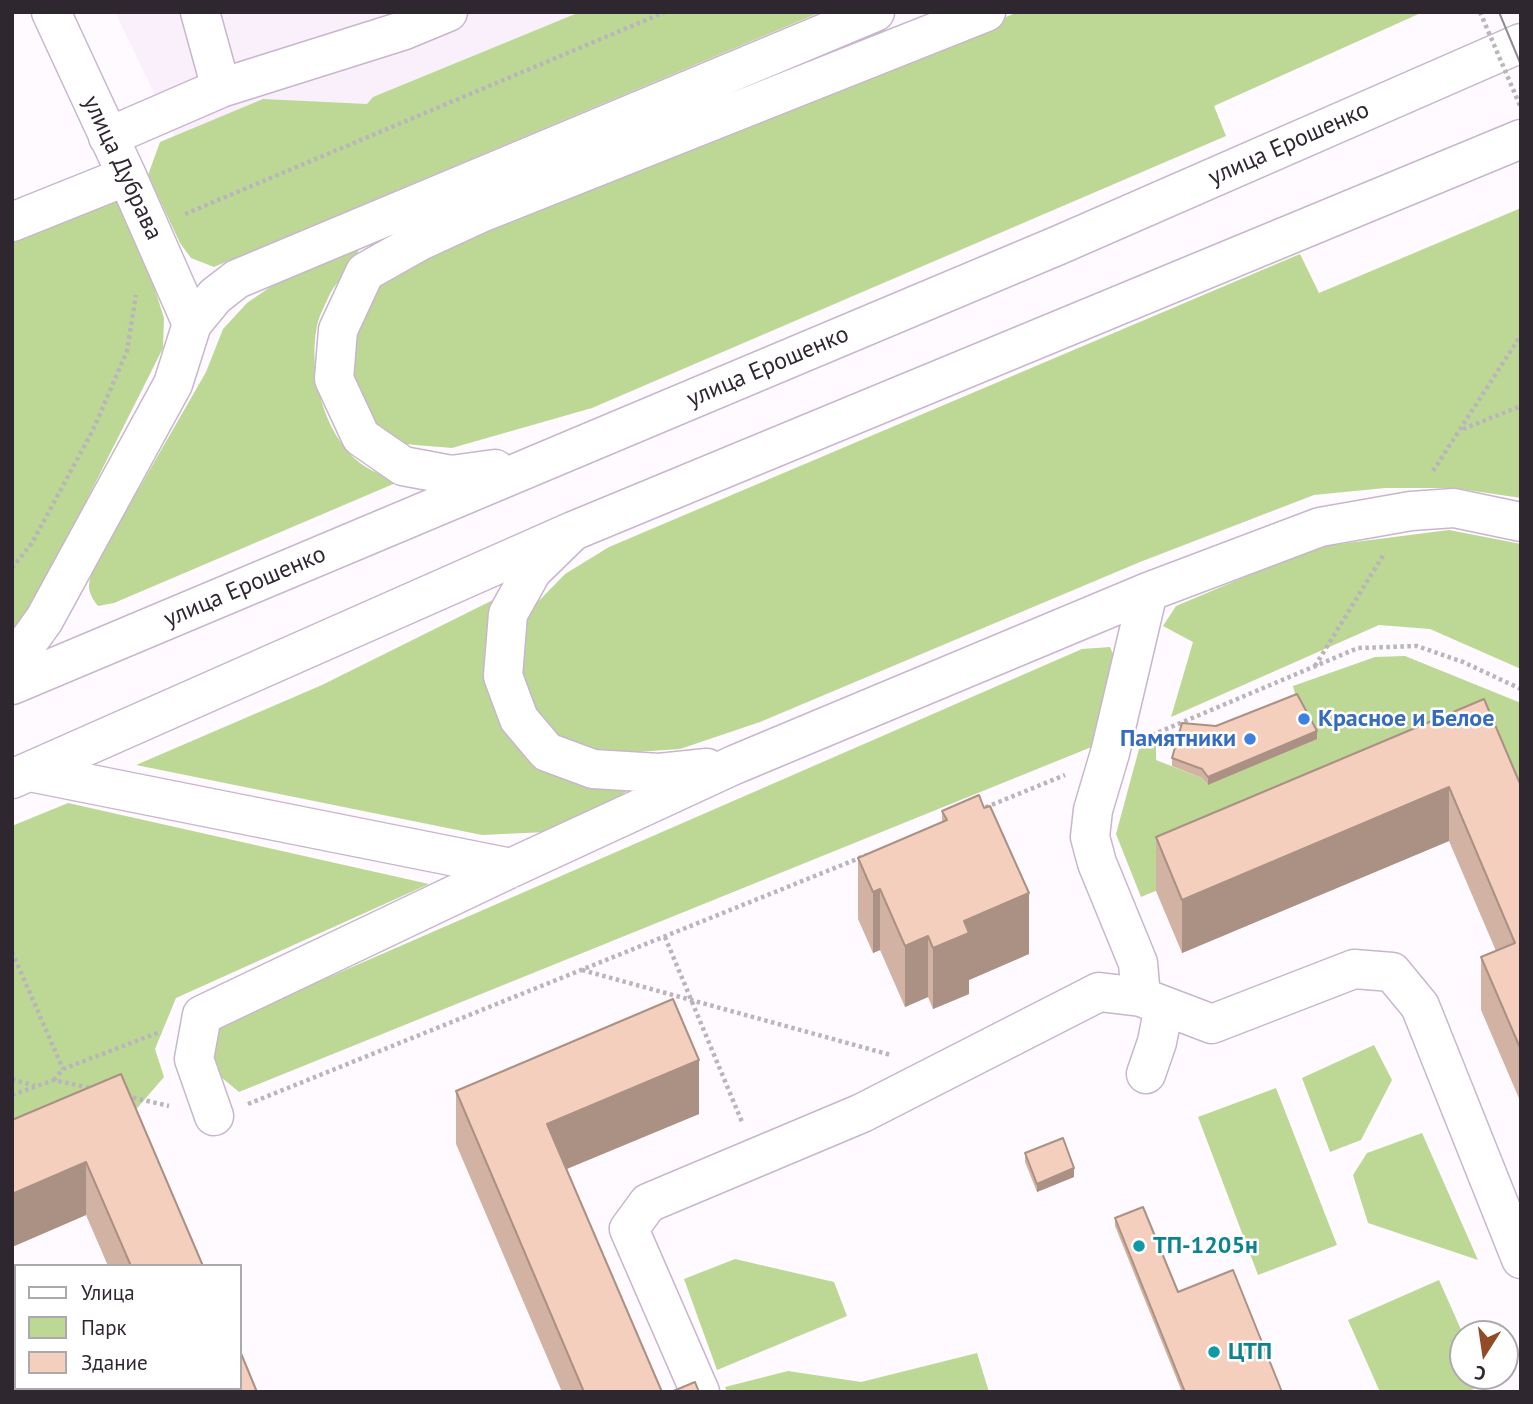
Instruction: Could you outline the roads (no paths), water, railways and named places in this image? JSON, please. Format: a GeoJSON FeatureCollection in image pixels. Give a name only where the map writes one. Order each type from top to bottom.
{"type":"FeatureCollection","features":[{"type":"Feature","properties":{"kind":"main road","name":"улица Дубрава"},"geometry":{"type":"LineString","coordinates":[[51,12],[192,324]]}},
{"type":"Feature","properties":{"kind":"main road"},"geometry":{"type":"LineString","coordinates":[[200,12],[221,88]]}},
{"type":"Feature","properties":{"kind":"main road"},"geometry":{"type":"LineString","coordinates":[[108,137],[221,88],[402,31],[448,12]]}},
{"type":"Feature","properties":{"kind":"main road"},"geometry":{"type":"LineString","coordinates":[[12,664],[44,620],[173,384],[192,324],[215,296],[236,279],[875,12]]}},
{"type":"Feature","properties":{"kind":"main road"},"geometry":{"type":"LineString","coordinates":[[542,462],[451,475],[403,466],[361,437],[334,379],[338,330],[365,272],[420,241],[483,212],[986,12]]}},
{"type":"Feature","properties":{"kind":"main road","name":"улица Ерошенко"},"geometry":{"type":"LineString","coordinates":[[12,685],[1059,245],[1521,43]]}},
{"type":"Feature","properties":{"kind":"main road"},"geometry":{"type":"LineString","coordinates":[[21,775],[573,531],[1521,139]]}},
{"type":"Feature","properties":{"kind":"main road"},"geometry":{"type":"LineString","coordinates":[[12,222],[127,176]]}},
{"type":"Feature","properties":{"kind":"main road"},"geometry":{"type":"LineString","coordinates":[[214,1116],[194,1059],[202,1015],[734,765],[1148,592],[1320,527],[1411,511],[1454,508],[1521,522]]}},
{"type":"Feature","properties":{"kind":"main road"},"geometry":{"type":"LineString","coordinates":[[573,531],[532,571],[508,614],[503,676],[519,719],[547,751],[593,769],[659,773],[734,765]]}},
{"type":"Feature","properties":{"kind":"main road"},"geometry":{"type":"LineString","coordinates":[[1146,1074],[1157,1042],[1152,1001],[1097,863],[1090,837],[1093,810],[1110,753],[1148,592]]}},
{"type":"Feature","properties":{"kind":"main road"},"geometry":{"type":"LineString","coordinates":[[21,775],[511,868]]}},
{"type":"Feature","properties":{"kind":"main road"},"geometry":{"type":"LineString","coordinates":[[700,1392],[629,1229],[648,1203],[862,1114],[1099,992],[1152,1001],[1212,1024],[1354,969],[1392,972],[1420,1006],[1521,1259]]}},
{"type":"Feature","properties":{"kind":"tram line"},"geometry":{"type":"LineString","coordinates":[[1499,12],[1521,65]]}},
{"type":"Feature","properties":{"kind":"place","name":"Красное и Белое"},"geometry":{"type":"Point","coordinates":[1304,719]}},
{"type":"Feature","properties":{"kind":"place","name":"Памятники"},"geometry":{"type":"Point","coordinates":[1250,739]}},
{"type":"Feature","properties":{"kind":"place","name":"ТП-1205н"},"geometry":{"type":"Point","coordinates":[1139,1246]}},
{"type":"Feature","properties":{"kind":"place","name":"ЦТП"},"geometry":{"type":"Point","coordinates":[1214,1352]}}]}
